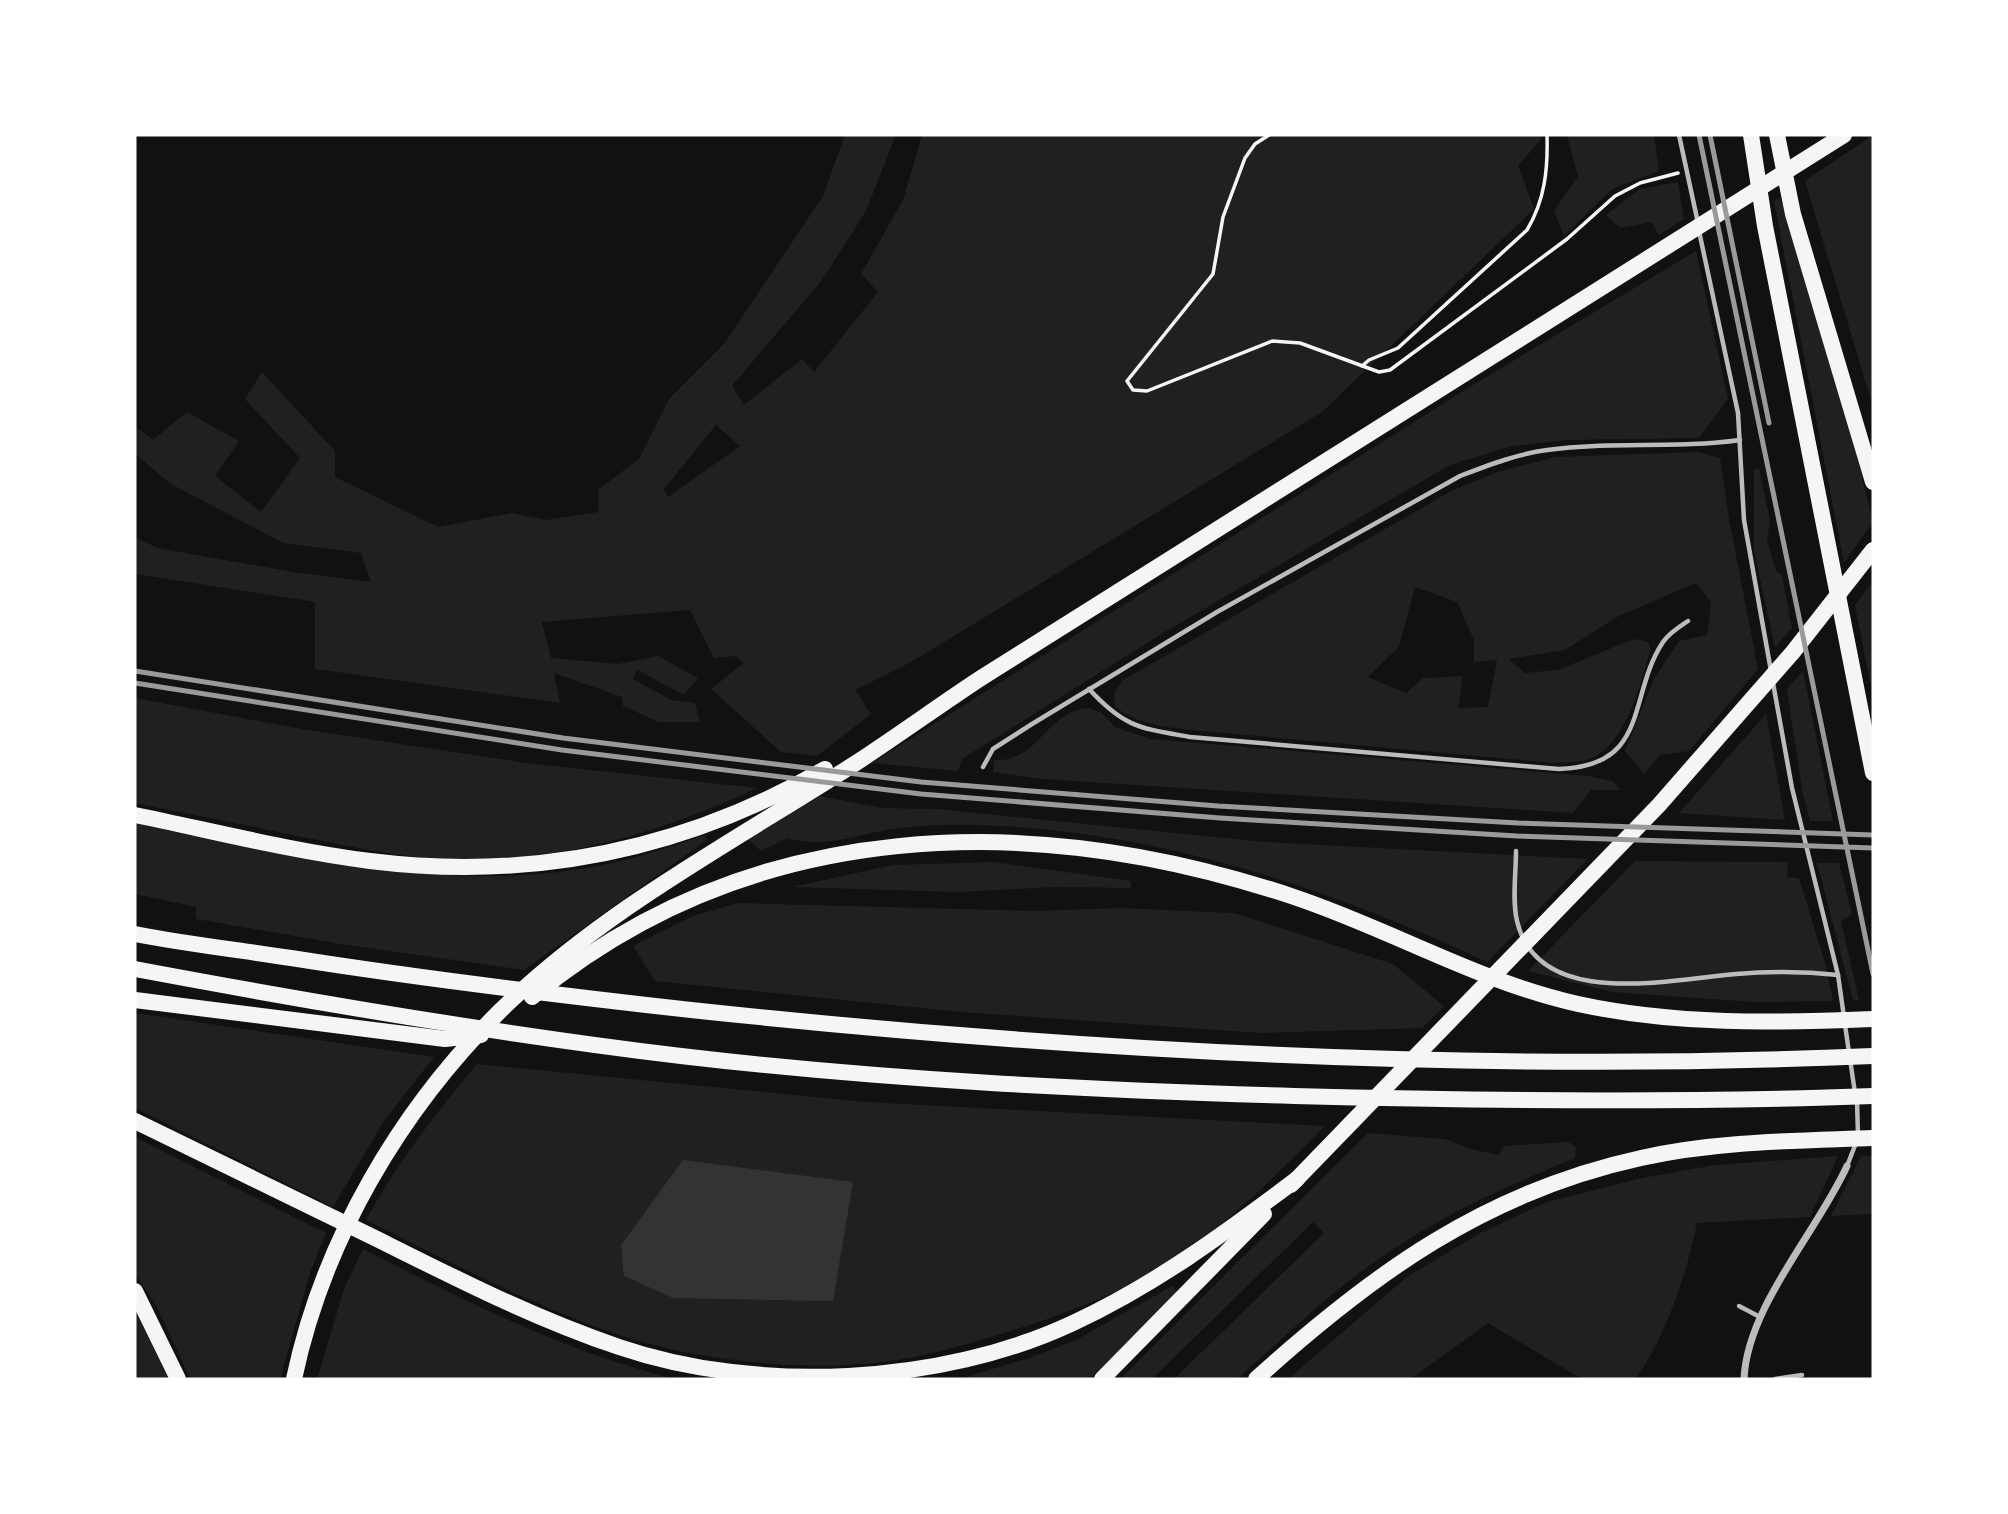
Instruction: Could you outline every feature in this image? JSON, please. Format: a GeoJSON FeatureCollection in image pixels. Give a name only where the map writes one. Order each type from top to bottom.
{"type":"FeatureCollection","features":[{"type":"Feature","properties":{"kind":"highway"},"geometry":{"type":"LineString","coordinates":[[1751,135],[1765,226],[1873,773]]}},
{"type":"Feature","properties":{"kind":"highway"},"geometry":{"type":"LineString","coordinates":[[1777,135],[1793,214],[1873,482]]}},
{"type":"Feature","properties":{"kind":"highway"},"geometry":{"type":"LineString","coordinates":[[294,1379],[307,1327],[327,1272],[349,1221],[390,1149],[447,1073],[499,1013],[609,922],[702,857],[804,794],[850,760],[1844,135]]}},
{"type":"Feature","properties":{"kind":"highway"},"geometry":{"type":"LineString","coordinates":[[1102,1379],[1659,805],[1793,652],[1873,550]]}},
{"type":"Feature","properties":{"kind":"highway"},"geometry":{"type":"LineString","coordinates":[[135,815],[370,861],[435,867],[505,868],[611,854],[659,842],[708,826],[850,760]]}},
{"type":"Feature","properties":{"kind":"highway"},"geometry":{"type":"LineString","coordinates":[[447,1073],[551,982],[618,936],[681,904],[729,885],[830,855],[924,841],[999,842],[1142,859],[1248,883],[1346,916],[1533,992],[1576,1003],[1669,1017],[1758,1022],[1873,1019]]}},
{"type":"Feature","properties":{"kind":"highway"},"geometry":{"type":"LineString","coordinates":[[135,934],[478,987],[975,1037],[1331,1057],[1594,1061],[1873,1056]]}},
{"type":"Feature","properties":{"kind":"highway"},"geometry":{"type":"LineString","coordinates":[[135,969],[500,1032],[698,1058],[864,1073],[1094,1089],[1467,1101],[1873,1096]]}},
{"type":"Feature","properties":{"kind":"highway"},"geometry":{"type":"LineString","coordinates":[[135,1000],[445,1039],[500,1032]]}},
{"type":"Feature","properties":{"kind":"highway"},"geometry":{"type":"LineString","coordinates":[[135,1121],[545,1320],[622,1348],[720,1370],[811,1377],[880,1374],[983,1356],[1071,1324],[1164,1276],[1297,1179]]}},
{"type":"Feature","properties":{"kind":"highway"},"geometry":{"type":"LineString","coordinates":[[1256,1379],[1337,1309],[1397,1264],[1459,1225],[1530,1192],[1602,1168],[1724,1145],[1873,1138]]}},
{"type":"Feature","properties":{"kind":"highway"},"geometry":{"type":"LineString","coordinates":[[135,1291],[178,1379]]}},
{"type":"Feature","properties":{"kind":"street"},"geometry":{"type":"LineString","coordinates":[[1744,1379],[1745,1358],[1760,1317],[1847,1166]]}},
{"type":"Feature","properties":{"kind":"lane"},"geometry":{"type":"LineString","coordinates":[[1679,135],[1738,413],[1748,549],[1792,788],[1838,975],[1858,1114],[1858,1135],[1847,1166]]}},
{"type":"Feature","properties":{"kind":"lane"},"geometry":{"type":"LineString","coordinates":[[983,767],[993,750],[1089,689],[1217,612],[1460,476],[1494,463],[1549,450],[1700,446],[1740,440]]}},
{"type":"Feature","properties":{"kind":"lane"},"geometry":{"type":"LineString","coordinates":[[1089,689],[1122,720],[1135,726],[1190,737],[1559,769],[1584,768],[1598,763],[1620,745],[1634,718],[1657,652],[1671,632],[1688,621]]}},
{"type":"Feature","properties":{"kind":"lane"},"geometry":{"type":"LineString","coordinates":[[1516,851],[1516,920],[1542,962],[1559,971],[1590,981],[1634,986],[1766,972],[1838,975]]}},
{"type":"Feature","properties":{"kind":"lane"},"geometry":{"type":"LineString","coordinates":[[1739,1306],[1760,1317]]}},
{"type":"Feature","properties":{"kind":"lane"},"geometry":{"type":"LineString","coordinates":[[1774,1379],[1802,1374]]}},
{"type":"Feature","properties":{"kind":"path"},"geometry":{"type":"LineString","coordinates":[[1269,135],[1255,144],[1245,158],[1223,217],[1213,274],[1127,381],[1133,390],[1147,391],[1272,341],[1300,343],[1379,372],[1390,370],[1567,239],[1615,196],[1640,183],[1687,172]]}},
{"type":"Feature","properties":{"kind":"path"},"geometry":{"type":"LineString","coordinates":[[1362,366],[1369,360],[1398,348],[1527,230],[1539,210],[1548,165],[1546,135]]}},
{"type":"Feature","properties":{"kind":"shaded area"},"geometry":{"type":"Polygon","coordinates":[[[845,135],[894,135],[866,211],[822,280],[732,386],[744,405],[802,359],[814,372],[878,292],[861,274],[903,200],[922,135],[1541,135],[1541,140],[1518,165],[1534,209],[1322,412],[913,661],[855,690],[871,714],[817,756],[781,752],[711,689],[744,663],[736,656],[714,658],[690,610],[542,622],[551,658],[618,664],[658,656],[698,678],[684,695],[637,670],[633,679],[671,700],[695,703],[700,722],[659,722],[623,706],[622,697],[554,673],[560,703],[315,669],[315,602],[135,574],[135,537],[157,548],[293,572],[371,582],[361,553],[283,543],[171,484],[135,454],[135,426],[153,440],[187,412],[239,441],[215,476],[261,512],[300,458],[245,399],[262,372],[335,451],[335,477],[438,527],[511,513],[546,520],[598,512],[599,489],[639,459],[669,399],[724,344],[823,196],[845,135]],[[716,425],[664,489],[668,497],[740,446],[716,425]]]}},
{"type":"Feature","properties":{"kind":"shaded area"},"geometry":{"type":"Polygon","coordinates":[[[1567,135],[1654,135],[1659,171],[1612,189],[1564,236],[1554,211],[1578,176],[1567,135]]]}},
{"type":"Feature","properties":{"kind":"shaded area"},"geometry":{"type":"Polygon","coordinates":[[[1873,135],[1873,407],[1805,181],[1873,135]]]}},
{"type":"Feature","properties":{"kind":"shaded area"},"geometry":{"type":"Polygon","coordinates":[[[1678,182],[1684,219],[1659,235],[1652,222],[1620,228],[1606,215],[1640,189],[1678,182]]]}},
{"type":"Feature","properties":{"kind":"shaded area"},"geometry":{"type":"Polygon","coordinates":[[[1780,197],[1842,398],[1873,522],[1844,563],[1774,201],[1780,197]]]}},
{"type":"Feature","properties":{"kind":"shaded area"},"geometry":{"type":"Polygon","coordinates":[[[1696,251],[1728,399],[1699,438],[1567,440],[1512,446],[1450,465],[1163,633],[962,759],[958,771],[872,763],[1473,385],[1696,251]]]}},
{"type":"Feature","properties":{"kind":"shaded area"},"geometry":{"type":"Polygon","coordinates":[[[1698,452],[1720,458],[1758,669],[1689,751],[1660,755],[1644,774],[1625,751],[1654,679],[1679,641],[1707,635],[1711,602],[1696,583],[1617,617],[1565,650],[1509,659],[1525,673],[1558,670],[1626,642],[1637,639],[1648,642],[1651,649],[1636,696],[1622,728],[1601,752],[1583,761],[1554,763],[1181,729],[1142,721],[1115,707],[1114,693],[1123,680],[1451,491],[1497,472],[1555,457],[1698,452]],[[1415,587],[1399,647],[1368,677],[1406,693],[1423,678],[1463,676],[1458,708],[1488,707],[1497,660],[1474,662],[1474,640],[1457,602],[1415,587]]]}},
{"type":"Feature","properties":{"kind":"shaded area"},"geometry":{"type":"Polygon","coordinates":[[[1759,468],[1770,521],[1767,540],[1776,571],[1782,575],[1792,628],[1775,648],[1754,551],[1754,469],[1759,468]]]}},
{"type":"Feature","properties":{"kind":"shaded area"},"geometry":{"type":"Polygon","coordinates":[[[1873,582],[1873,697],[1855,605],[1873,582]]]}},
{"type":"Feature","properties":{"kind":"shaded area"},"geometry":{"type":"Polygon","coordinates":[[[1803,671],[1833,821],[1810,821],[1802,790],[1787,689],[1803,671]]]}},
{"type":"Feature","properties":{"kind":"shaded area"},"geometry":{"type":"Polygon","coordinates":[[[135,698],[302,729],[526,763],[757,788],[697,814],[605,843],[541,855],[482,861],[404,856],[135,803],[135,698]]]}},
{"type":"Feature","properties":{"kind":"shaded area"},"geometry":{"type":"Polygon","coordinates":[[[1089,708],[1100,712],[1115,727],[1151,739],[1588,776],[1612,781],[1621,790],[1591,790],[1573,813],[1042,779],[993,772],[994,760],[1009,759],[1022,753],[1062,717],[1089,708]]]}},
{"type":"Feature","properties":{"kind":"shaded area"},"geometry":{"type":"Polygon","coordinates":[[[1766,714],[1785,820],[1679,813],[1766,714]]]}},
{"type":"Feature","properties":{"kind":"shaded area"},"geometry":{"type":"Polygon","coordinates":[[[820,796],[882,808],[937,809],[1265,842],[1588,859],[1487,962],[1365,910],[1302,887],[1239,867],[1109,838],[1043,829],[955,825],[892,829],[827,842],[788,838],[761,851],[748,839],[820,796]]]}},
{"type":"Feature","properties":{"kind":"shaded area"},"geometry":{"type":"Polygon","coordinates":[[[135,823],[365,867],[481,876],[540,874],[598,866],[705,835],[707,840],[524,970],[341,944],[196,919],[196,907],[135,894],[135,823]]]}},
{"type":"Feature","properties":{"kind":"shaded area"},"geometry":{"type":"Polygon","coordinates":[[[1635,861],[1788,862],[1787,877],[1799,878],[1825,963],[1833,1001],[1755,1002],[1611,992],[1528,971],[1635,861]]]}},
{"type":"Feature","properties":{"kind":"shaded area"},"geometry":{"type":"Polygon","coordinates":[[[994,862],[1131,881],[1131,888],[1055,887],[958,892],[792,887],[893,865],[994,862]]]}},
{"type":"Feature","properties":{"kind":"shaded area"},"geometry":{"type":"Polygon","coordinates":[[[1817,863],[1839,863],[1852,914],[1841,921],[1859,1000],[1853,1000],[1817,863]]]}},
{"type":"Feature","properties":{"kind":"shaded area"},"geometry":{"type":"Polygon","coordinates":[[[738,903],[1034,911],[1119,908],[1234,913],[1393,964],[1444,1006],[1422,1028],[1261,1033],[961,1012],[655,981],[633,946],[693,916],[738,903]]]}},
{"type":"Feature","properties":{"kind":"shaded area"},"geometry":{"type":"Polygon","coordinates":[[[135,1013],[434,1057],[384,1121],[333,1207],[135,1108],[135,1013]]]}},
{"type":"Feature","properties":{"kind":"shaded area"},"geometry":{"type":"Polygon","coordinates":[[[477,1064],[866,1102],[1325,1126],[1251,1199],[1191,1248],[1151,1274],[1094,1301],[997,1335],[910,1358],[814,1366],[747,1362],[651,1344],[589,1324],[524,1297],[366,1220],[417,1139],[477,1064]]]}},
{"type":"Feature","properties":{"kind":"shaded area"},"geometry":{"type":"Polygon","coordinates":[[[1368,1133],[1445,1139],[1471,1149],[1499,1155],[1503,1146],[1568,1142],[1576,1147],[1575,1158],[1479,1200],[1411,1238],[1349,1281],[1237,1379],[1174,1379],[1324,1233],[1313,1222],[1152,1379],[1120,1379],[1368,1133]]]}},
{"type":"Feature","properties":{"kind":"shaded area"},"geometry":{"type":"Polygon","coordinates":[[[135,1137],[326,1233],[310,1273],[280,1379],[190,1379],[156,1305],[135,1274],[135,1137]]]}},
{"type":"Feature","properties":{"kind":"shaded area"},"geometry":{"type":"Polygon","coordinates":[[[1838,1156],[1810,1217],[1697,1223],[1674,1304],[1657,1343],[1636,1379],[1582,1379],[1488,1323],[1411,1379],[1288,1379],[1408,1276],[1482,1232],[1547,1202],[1642,1178],[1715,1165],[1838,1156]]]}},
{"type":"Feature","properties":{"kind":"shaded area"},"geometry":{"type":"Polygon","coordinates":[[[1861,1156],[1873,1156],[1873,1214],[1831,1216],[1861,1156]]]}},
{"type":"Feature","properties":{"kind":"shaded area"},"geometry":{"type":"Polygon","coordinates":[[[683,1160],[853,1182],[833,1301],[673,1298],[624,1276],[621,1245],[683,1160]]]}},
{"type":"Feature","properties":{"kind":"shaded area"},"geometry":{"type":"Polygon","coordinates":[[[363,1249],[477,1306],[554,1339],[634,1368],[675,1379],[317,1379],[344,1289],[363,1249]]]}},
{"type":"Feature","properties":{"kind":"shaded area"},"geometry":{"type":"Polygon","coordinates":[[[1172,1286],[1179,1293],[1090,1379],[959,1379],[1029,1358],[1076,1340],[1172,1286]]]}},
{"type":"Feature","properties":{"kind":"shaded area"},"geometry":{"type":"Polygon","coordinates":[[[135,1310],[168,1379],[135,1379],[135,1310]]]}},
{"type":"Feature","properties":{"kind":"railway"},"geometry":{"type":"LineString","coordinates":[[1699,135],[1873,974]]}},
{"type":"Feature","properties":{"kind":"railway"},"geometry":{"type":"LineString","coordinates":[[1710,135],[1769,423]]}},
{"type":"Feature","properties":{"kind":"railway"},"geometry":{"type":"LineString","coordinates":[[135,671],[563,738],[921,782],[1218,806],[1518,823],[1873,835]]}},
{"type":"Feature","properties":{"kind":"railway"},"geometry":{"type":"LineString","coordinates":[[135,683],[562,750],[921,794],[1220,818],[1517,836],[1873,848]]}}]}
